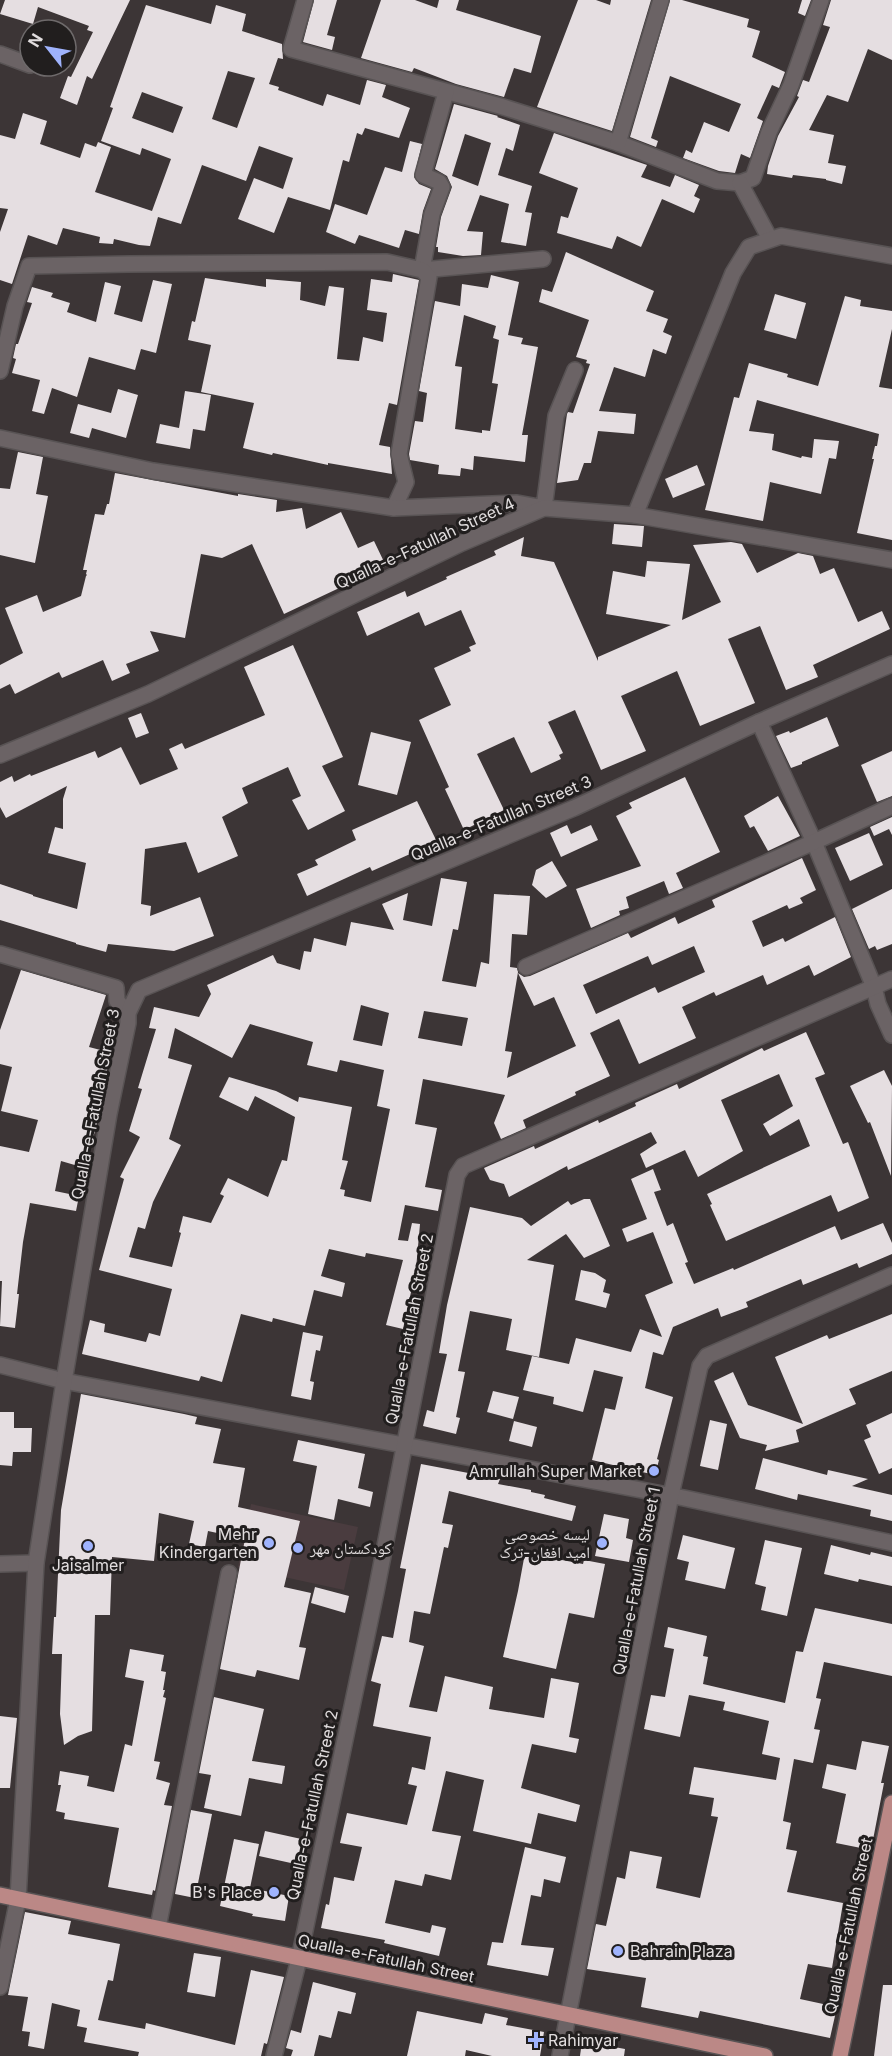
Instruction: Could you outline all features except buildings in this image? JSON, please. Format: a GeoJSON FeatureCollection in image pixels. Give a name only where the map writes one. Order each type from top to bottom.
{"type":"FeatureCollection","features":[{"type":"Feature","properties":{"kind":"main road","name":"Qualla-e-Fatullah Street"},"geometry":{"type":"LineString","coordinates":[[840,2056],[892,1803]]}},
{"type":"Feature","properties":{"kind":"main road","name":"Qualla-e-Fatullah Street"},"geometry":{"type":"LineString","coordinates":[[0,1895],[765,2056]]}},
{"type":"Feature","properties":{"kind":"street"},"geometry":{"type":"LineString","coordinates":[[305,0],[291,49],[500,106],[618,143],[717,181],[740,183],[753,178],[769,132],[791,85],[821,0]]}},
{"type":"Feature","properties":{"kind":"street"},"geometry":{"type":"LineString","coordinates":[[618,143],[661,0]]}},
{"type":"Feature","properties":{"kind":"street"},"geometry":{"type":"LineString","coordinates":[[0,54],[18,61]]}},
{"type":"Feature","properties":{"kind":"street"},"geometry":{"type":"LineString","coordinates":[[422,270],[432,214],[442,187],[439,182],[423,175],[446,92]]}},
{"type":"Feature","properties":{"kind":"street"},"geometry":{"type":"LineString","coordinates":[[740,183],[770,239]]}},
{"type":"Feature","properties":{"kind":"street"},"geometry":{"type":"LineString","coordinates":[[635,514],[733,273],[749,247],[780,236],[892,256]]}},
{"type":"Feature","properties":{"kind":"street"},"geometry":{"type":"LineString","coordinates":[[0,371],[15,306],[30,266],[387,262],[422,270],[543,259]]}},
{"type":"Feature","properties":{"kind":"street"},"geometry":{"type":"LineString","coordinates":[[394,508],[406,482],[399,454],[429,277],[422,270]]}},
{"type":"Feature","properties":{"kind":"street"},"geometry":{"type":"LineString","coordinates":[[0,438],[153,471],[394,508],[517,503],[544,508],[556,416],[574,370]]}},
{"type":"Feature","properties":{"kind":"street","name":"Qualla-e-Fatullah Street 4"},"geometry":{"type":"LineString","coordinates":[[0,756],[148,694],[462,543],[544,508],[635,514],[892,560]]}},
{"type":"Feature","properties":{"kind":"street","name":"Qualla-e-Fatullah Street 3"},"geometry":{"type":"LineString","coordinates":[[0,1986],[18,1899],[36,1563],[64,1381],[128,1013],[139,990],[574,808],[759,722],[892,664]]}},
{"type":"Feature","properties":{"kind":"street"},"geometry":{"type":"LineString","coordinates":[[759,722],[814,842],[892,1035]]}},
{"type":"Feature","properties":{"kind":"street"},"geometry":{"type":"LineString","coordinates":[[526,967],[892,806]]}},
{"type":"Feature","properties":{"kind":"street"},"geometry":{"type":"LineString","coordinates":[[0,954],[116,988],[117,1001],[128,1013]]}},
{"type":"Feature","properties":{"kind":"street","name":"Qualla-e-Fatullah Street 2"},"geometry":{"type":"LineString","coordinates":[[274,2056],[298,1959],[405,1446],[457,1175],[463,1166],[892,979]]}},
{"type":"Feature","properties":{"kind":"street","name":"Qualla-e-Fatullah Street 1"},"geometry":{"type":"LineString","coordinates":[[560,2056],[671,1495],[700,1366],[707,1356],[892,1275]]}},
{"type":"Feature","properties":{"kind":"street"},"geometry":{"type":"LineString","coordinates":[[0,1365],[64,1381],[671,1495],[892,1543]]}},
{"type":"Feature","properties":{"kind":"street"},"geometry":{"type":"LineString","coordinates":[[0,1564],[36,1563]]}},
{"type":"Feature","properties":{"kind":"street"},"geometry":{"type":"LineString","coordinates":[[158,1928],[229,1573]]}},
{"type":"Feature","properties":{"kind":"shaded area","name":"کودکستان مهر"},"geometry":{"type":"Polygon","coordinates":[[[251,1504],[358,1527],[344,1590],[238,1567],[251,1504]]]}},
{"type":"Feature","properties":{"kind":"place","name":"Amrullah Super Market"},"geometry":{"type":"Point","coordinates":[654,1471]}},
{"type":"Feature","properties":{"kind":"place","name":"Mehr Kindergarten"},"geometry":{"type":"Point","coordinates":[269,1543]}},
{"type":"Feature","properties":{"kind":"place","name":"لیسه خصوصی امید افغان-ترک"},"geometry":{"type":"Point","coordinates":[602,1543]}},
{"type":"Feature","properties":{"kind":"place","name":"Jaisalmer"},"geometry":{"type":"Point","coordinates":[88,1546]}},
{"type":"Feature","properties":{"kind":"place","name":"کودکستان مهر"},"geometry":{"type":"Point","coordinates":[298,1548]}},
{"type":"Feature","properties":{"kind":"place","name":"B's Place"},"geometry":{"type":"Point","coordinates":[274,1892]}},
{"type":"Feature","properties":{"kind":"place","name":"Bahrain Plaza"},"geometry":{"type":"Point","coordinates":[618,1951]}},
{"type":"Feature","properties":{"kind":"place","name":"Rahimyar"},"geometry":{"type":"Point","coordinates":[536,2040]}}]}
